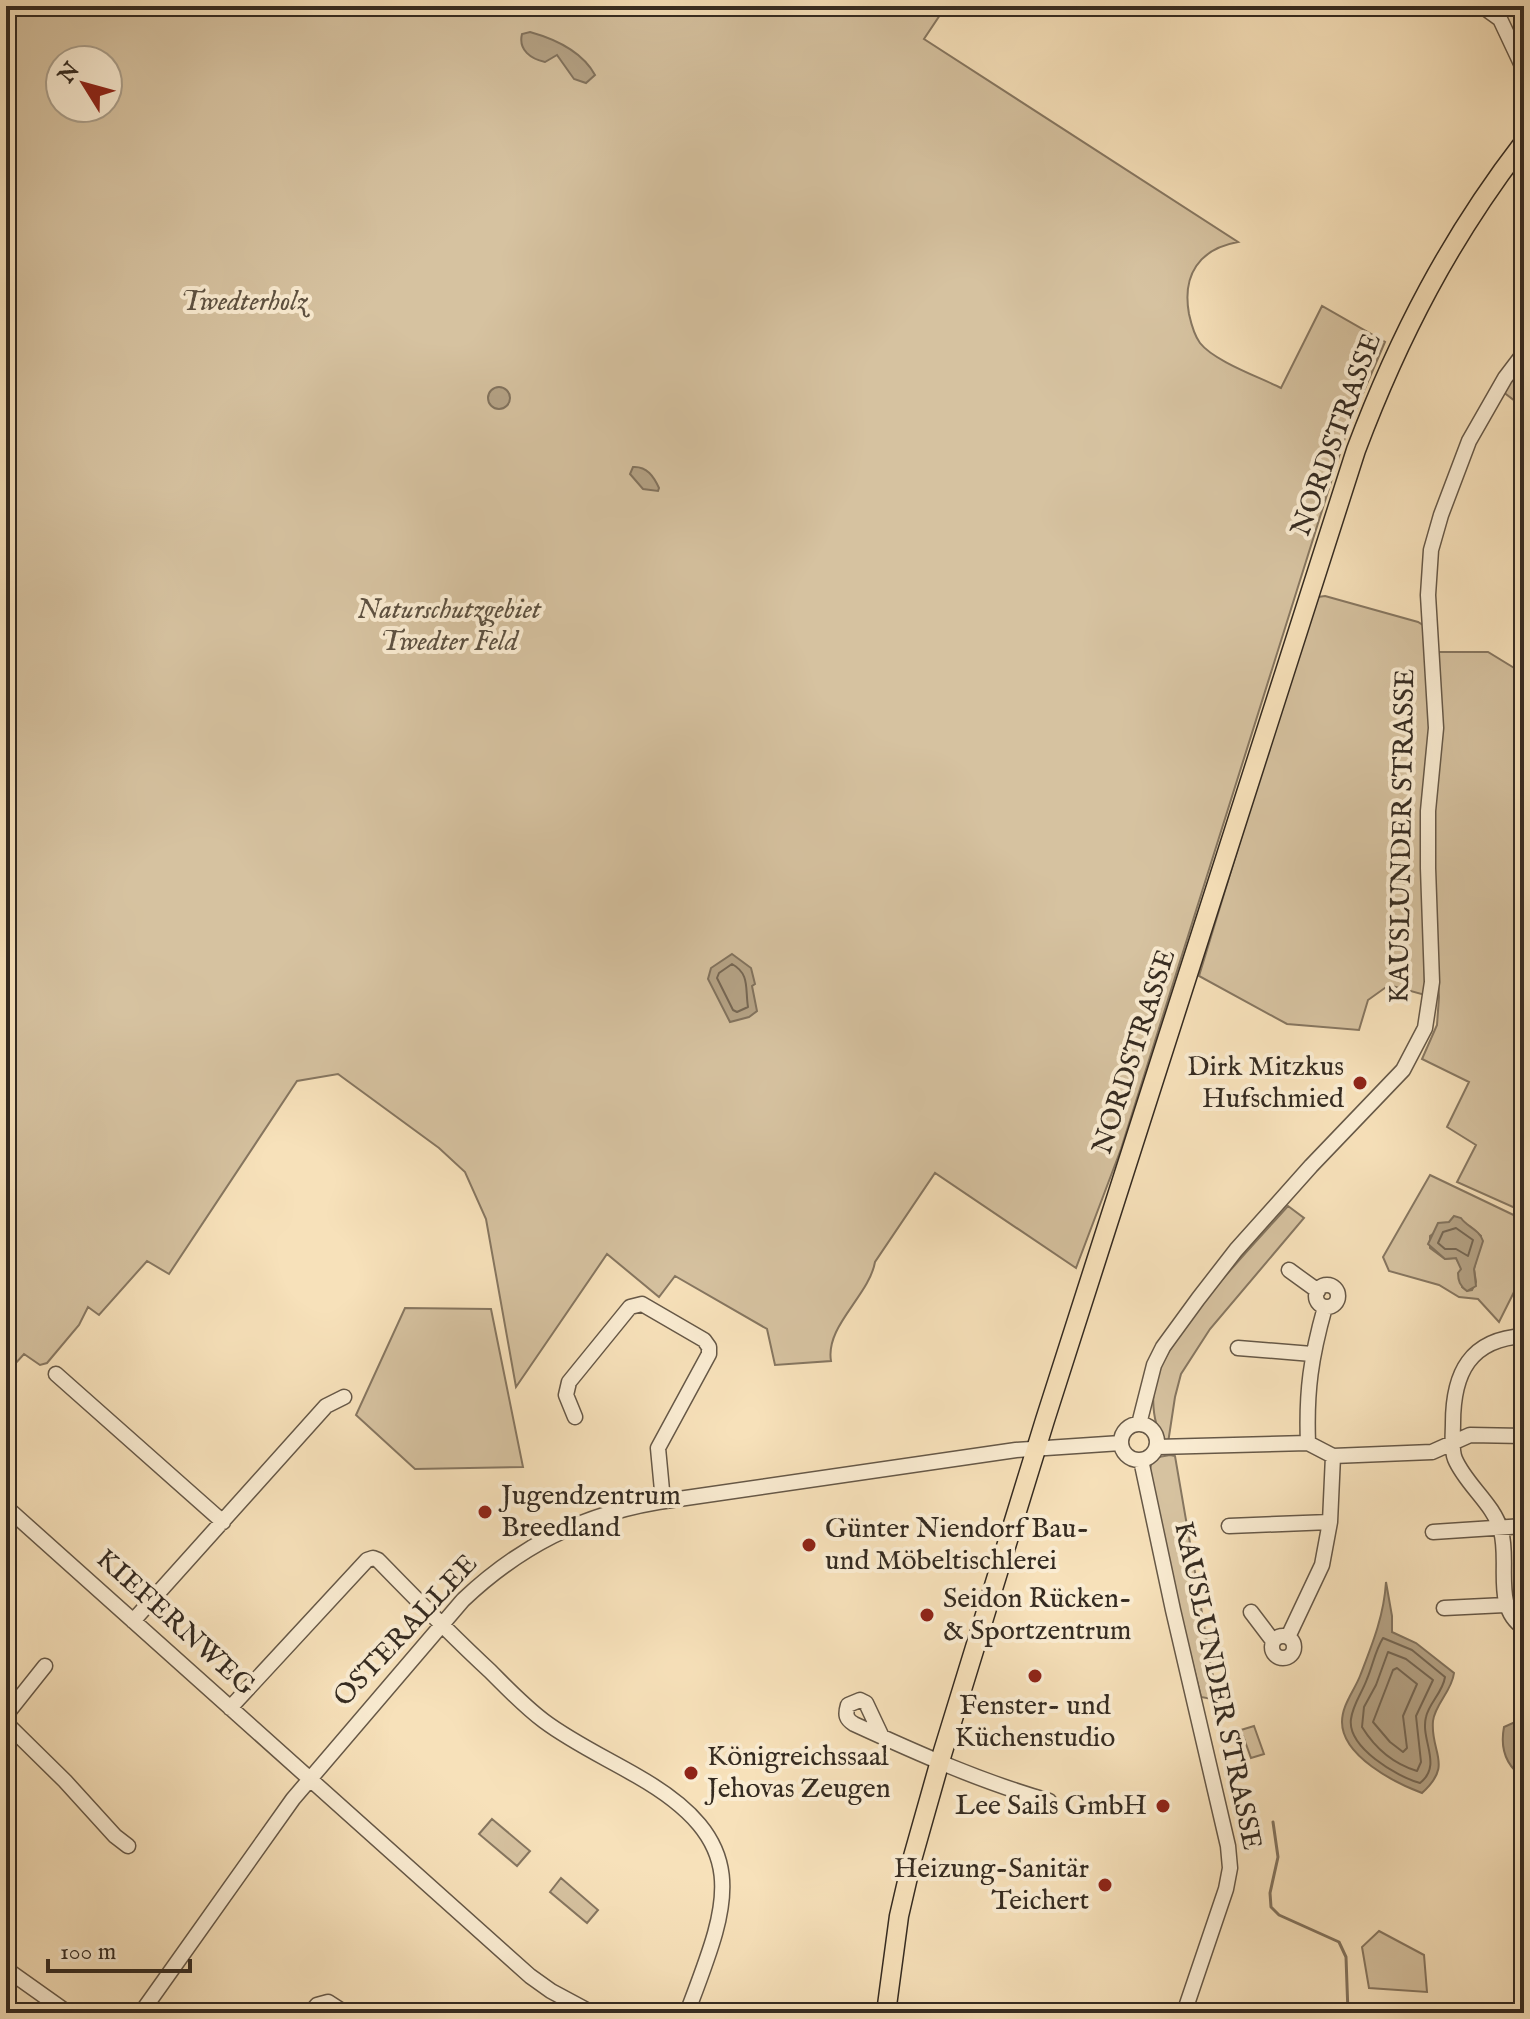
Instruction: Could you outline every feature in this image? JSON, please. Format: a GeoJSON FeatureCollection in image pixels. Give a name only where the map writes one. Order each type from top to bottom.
{"type":"FeatureCollection","features":[{"type":"Feature","properties":{"kind":"main road","name":"NORDSTRASSE"},"geometry":{"type":"LineString","coordinates":[[886,2013],[899,1916],[940,1761],[1037,1447],[1366,423],[1415,311],[1447,252],[1484,194],[1524,142]]}},
{"type":"Feature","properties":{"kind":"street"},"geometry":{"type":"LineString","coordinates":[[1482,6],[1500,19],[1524,70]]}},
{"type":"Feature","properties":{"kind":"street","name":"KAUSLUNDER STRASSE"},"geometry":{"type":"LineString","coordinates":[[1121,1443],[1124,1431],[1139,1424],[1154,1365],[1163,1347],[1198,1299],[1236,1250],[1311,1166],[1385,1091],[1417,1047],[1429,1009],[1432,947],[1428,811],[1436,728],[1429,563],[1450,489],[1483,413],[1524,353]]}},
{"type":"Feature","properties":{"kind":"street"},"geometry":{"type":"LineString","coordinates":[[1289,1270],[1318,1291],[1318,1301],[1325,1307],[1312,1354],[1307,1409],[1308,1443]]}},
{"type":"Feature","properties":{"kind":"street"},"geometry":{"type":"LineString","coordinates":[[575,1417],[566,1395],[569,1382],[630,1307],[642,1304],[704,1340],[709,1354],[658,1448],[663,1501]]}},
{"type":"Feature","properties":{"kind":"street"},"geometry":{"type":"LineString","coordinates":[[1524,1336],[1491,1341],[1482,1347],[1465,1368],[1453,1399],[1454,1458],[1500,1527],[1504,1544],[1505,1605],[1512,1619],[1524,1628]]}},
{"type":"Feature","properties":{"kind":"street"},"geometry":{"type":"LineString","coordinates":[[1238,1348],[1312,1354]]}},
{"type":"Feature","properties":{"kind":"street"},"geometry":{"type":"LineString","coordinates":[[56,1374],[223,1522]]}},
{"type":"Feature","properties":{"kind":"street"},"geometry":{"type":"LineString","coordinates":[[133,1621],[326,1406],[344,1397]]}},
{"type":"Feature","properties":{"kind":"street"},"geometry":{"type":"LineString","coordinates":[[1121,1443],[1130,1458],[1141,1460],[1151,1456],[1157,1447],[1154,1432],[1139,1424]]}},
{"type":"Feature","properties":{"kind":"street"},"geometry":{"type":"LineString","coordinates":[[1157,1447],[1308,1443],[1333,1456],[1432,1452],[1470,1435],[1524,1436]]}},
{"type":"Feature","properties":{"kind":"street","name":"OSTERALLEE"},"geometry":{"type":"LineString","coordinates":[[141,2013],[308,1778],[485,1579],[534,1544],[593,1517],[622,1508],[1037,1447],[1121,1443]]}},
{"type":"Feature","properties":{"kind":"street"},"geometry":{"type":"LineString","coordinates":[[1251,1612],[1281,1639],[1322,1565],[1330,1522],[1333,1456]]}},
{"type":"Feature","properties":{"kind":"street","name":"KAUSLUNDER STRASSE"},"geometry":{"type":"LineString","coordinates":[[1141,1460],[1228,1846],[1230,1868],[1226,1889],[1184,2013]]}},
{"type":"Feature","properties":{"kind":"street","name":"KIEFERNWEG"},"geometry":{"type":"LineString","coordinates":[[6,1507],[530,1976],[592,2013]]}},
{"type":"Feature","properties":{"kind":"street"},"geometry":{"type":"LineString","coordinates":[[1229,1526],[1330,1522]]}},
{"type":"Feature","properties":{"kind":"street"},"geometry":{"type":"LineString","coordinates":[[1433,1532],[1524,1526]]}},
{"type":"Feature","properties":{"kind":"street"},"geometry":{"type":"LineString","coordinates":[[230,1708],[340,1587],[367,1560],[378,1560],[440,1626],[543,1720],[677,1801],[710,1838],[720,1865],[720,1911],[687,2013]]}},
{"type":"Feature","properties":{"kind":"street"},"geometry":{"type":"LineString","coordinates":[[1444,1608],[1505,1605]]}},
{"type":"Feature","properties":{"kind":"street"},"geometry":{"type":"LineString","coordinates":[[6,1715],[45,1666]]}},
{"type":"Feature","properties":{"kind":"street"},"geometry":{"type":"LineString","coordinates":[[6,1723],[128,1846]]}},
{"type":"Feature","properties":{"kind":"street"},"geometry":{"type":"LineString","coordinates":[[882,1737],[1049,1801]]}},
{"type":"Feature","properties":{"kind":"street"},"geometry":{"type":"LineString","coordinates":[[6,1969],[68,2013]]}},
{"type":"Feature","properties":{"kind":"street"},"geometry":{"type":"LineString","coordinates":[[310,2013],[317,2005],[328,2002],[345,2013]]}},
{"type":"Feature","properties":{"kind":"street"},"geometry":{"type":"LineString","coordinates":[[1046,2013],[1058,2013]]}},
{"type":"Feature","properties":{"kind":"green space","name":"Naturschutzgebiet Twedter Feld"},"geometry":{"type":"Polygon","coordinates":[[[6,6],[946,6],[924,39],[1238,242],[1213,251],[1196,266],[1191,276],[1187,300],[1189,314],[1196,336],[1207,350],[1281,388],[1322,306],[1385,342],[1348,428],[1121,1149],[1076,1268],[935,1173],[875,1262],[865,1287],[841,1323],[834,1336],[831,1361],[775,1365],[767,1329],[675,1276],[659,1297],[607,1254],[516,1387],[486,1219],[465,1172],[439,1148],[338,1074],[297,1081],[169,1274],[147,1261],[99,1315],[88,1307],[79,1325],[47,1363],[40,1365],[24,1354],[15,1364],[6,1357],[6,6]]]}},
{"type":"Feature","properties":{"kind":"green space"},"geometry":{"type":"Polygon","coordinates":[[[1524,363],[1524,408],[1502,391],[1524,363]]]}},
{"type":"Feature","properties":{"kind":"green space"},"geometry":{"type":"Polygon","coordinates":[[[1524,560],[1524,663],[1514,658],[1524,560]]]}},
{"type":"Feature","properties":{"kind":"green space"},"geometry":{"type":"Polygon","coordinates":[[[1325,596],[1418,622],[1426,627],[1430,726],[1423,870],[1425,995],[1389,985],[1368,1000],[1359,1030],[1287,1024],[1199,976],[1313,602],[1325,596]]]}},
{"type":"Feature","properties":{"kind":"green space"},"geometry":{"type":"Polygon","coordinates":[[[1437,652],[1488,652],[1524,674],[1524,1212],[1457,1182],[1476,1145],[1447,1127],[1469,1082],[1422,1059],[1437,1025],[1439,997],[1433,867],[1437,652]]]}},
{"type":"Feature","properties":{"kind":"green space"},"geometry":{"type":"Polygon","coordinates":[[[1430,1175],[1524,1220],[1524,1272],[1499,1322],[1478,1299],[1459,1297],[1439,1285],[1389,1271],[1383,1257],[1430,1175]],[[1452,1220],[1430,1236],[1430,1248],[1445,1259],[1456,1258],[1461,1267],[1462,1287],[1467,1291],[1472,1290],[1476,1282],[1474,1269],[1481,1236],[1469,1226],[1452,1220]]]}},
{"type":"Feature","properties":{"kind":"green space"},"geometry":{"type":"Polygon","coordinates":[[[1288,1206],[1304,1218],[1210,1329],[1181,1374],[1168,1443],[1155,1418],[1154,1385],[1160,1367],[1203,1303],[1288,1206]]]}},
{"type":"Feature","properties":{"kind":"green space"},"geometry":{"type":"Polygon","coordinates":[[[405,1308],[491,1309],[523,1467],[415,1469],[356,1415],[405,1308]]]}},
{"type":"Feature","properties":{"kind":"green space"},"geometry":{"type":"Polygon","coordinates":[[[1175,1456],[1217,1700],[1201,1697],[1150,1469],[1153,1458],[1175,1456]]]}},
{"type":"Feature","properties":{"kind":"green space"},"geometry":{"type":"Polygon","coordinates":[[[1254,1726],[1264,1754],[1251,1758],[1241,1730],[1254,1726]]]}},
{"type":"Feature","properties":{"kind":"green space"},"geometry":{"type":"Polygon","coordinates":[[[492,1819],[530,1851],[517,1866],[479,1834],[492,1819]]]}},
{"type":"Feature","properties":{"kind":"green space"},"geometry":{"type":"Polygon","coordinates":[[[561,1878],[598,1910],[587,1923],[550,1892],[561,1878]]]}},
{"type":"Feature","properties":{"kind":"green space"},"geometry":{"type":"Polygon","coordinates":[[[1379,1931],[1424,1955],[1427,1992],[1369,1988],[1362,1947],[1379,1931]]]}},
{"type":"Feature","properties":{"kind":"water"},"geometry":{"type":"Polygon","coordinates":[[[530,32],[567,47],[583,59],[595,75],[586,83],[574,79],[557,55],[545,62],[535,59],[524,49],[521,40],[522,34],[530,32]]]}},
{"type":"Feature","properties":{"kind":"water"},"geometry":{"type":"Polygon","coordinates":[[[495,387],[503,387],[510,398],[503,409],[495,409],[488,402],[488,394],[495,387]]]}},
{"type":"Feature","properties":{"kind":"water"},"geometry":{"type":"Polygon","coordinates":[[[633,467],[649,473],[658,491],[643,489],[630,474],[633,467]]]}},
{"type":"Feature","properties":{"kind":"water"},"geometry":{"type":"Polygon","coordinates":[[[732,954],[751,968],[757,1011],[749,1017],[730,1022],[708,979],[711,968],[732,954]]]}},
{"type":"Feature","properties":{"kind":"water"},"geometry":{"type":"Polygon","coordinates":[[[1454,1216],[1461,1218],[1483,1241],[1474,1269],[1476,1286],[1467,1291],[1459,1281],[1461,1269],[1456,1258],[1445,1259],[1428,1244],[1438,1223],[1449,1222],[1454,1216]]]}},
{"type":"Feature","properties":{"kind":"water"},"geometry":{"type":"Polygon","coordinates":[[[1386,1582],[1392,1632],[1416,1643],[1454,1673],[1433,1721],[1439,1766],[1437,1774],[1422,1793],[1385,1775],[1360,1757],[1344,1734],[1342,1722],[1346,1704],[1377,1630],[1386,1582]]]}},
{"type":"Feature","properties":{"kind":"water"},"geometry":{"type":"Polygon","coordinates":[[[1515,1722],[1524,1724],[1524,1778],[1513,1768],[1504,1749],[1504,1727],[1515,1722]]]}},
{"type":"Feature","properties":{"kind":"waterway"},"geometry":{"type":"LineString","coordinates":[[1273,1822],[1278,1857],[1270,1893],[1271,1907],[1279,1915],[1339,1942],[1346,1957],[1348,2013]]}},
{"type":"Feature","properties":{"kind":"place","name":"Dirk Mitzkus Hufschmied"},"geometry":{"type":"Point","coordinates":[1360,1083]}},
{"type":"Feature","properties":{"kind":"place","name":"Jugendzentrum Breedland"},"geometry":{"type":"Point","coordinates":[485,1512]}},
{"type":"Feature","properties":{"kind":"place","name":"Günter Niendorf Bau- und Möbeltischlerei"},"geometry":{"type":"Point","coordinates":[809,1545]}},
{"type":"Feature","properties":{"kind":"place","name":"Seidon Rücken- & Sportzentrum"},"geometry":{"type":"Point","coordinates":[927,1615]}},
{"type":"Feature","properties":{"kind":"place","name":"Fenster- und Küchenstudio"},"geometry":{"type":"Point","coordinates":[1035,1676]}},
{"type":"Feature","properties":{"kind":"place","name":"Königreichssaal Jehovas Zeugen"},"geometry":{"type":"Point","coordinates":[691,1773]}},
{"type":"Feature","properties":{"kind":"place","name":"Lee Sails GmbH"},"geometry":{"type":"Point","coordinates":[1163,1806]}},
{"type":"Feature","properties":{"kind":"place","name":"Heizung-Sanitär Teichert"},"geometry":{"type":"Point","coordinates":[1105,1885]}},
{"type":"Feature","properties":{"kind":"park label","name":"Twedterholz"},"geometry":{"type":"Point","coordinates":[244,302]}}]}
